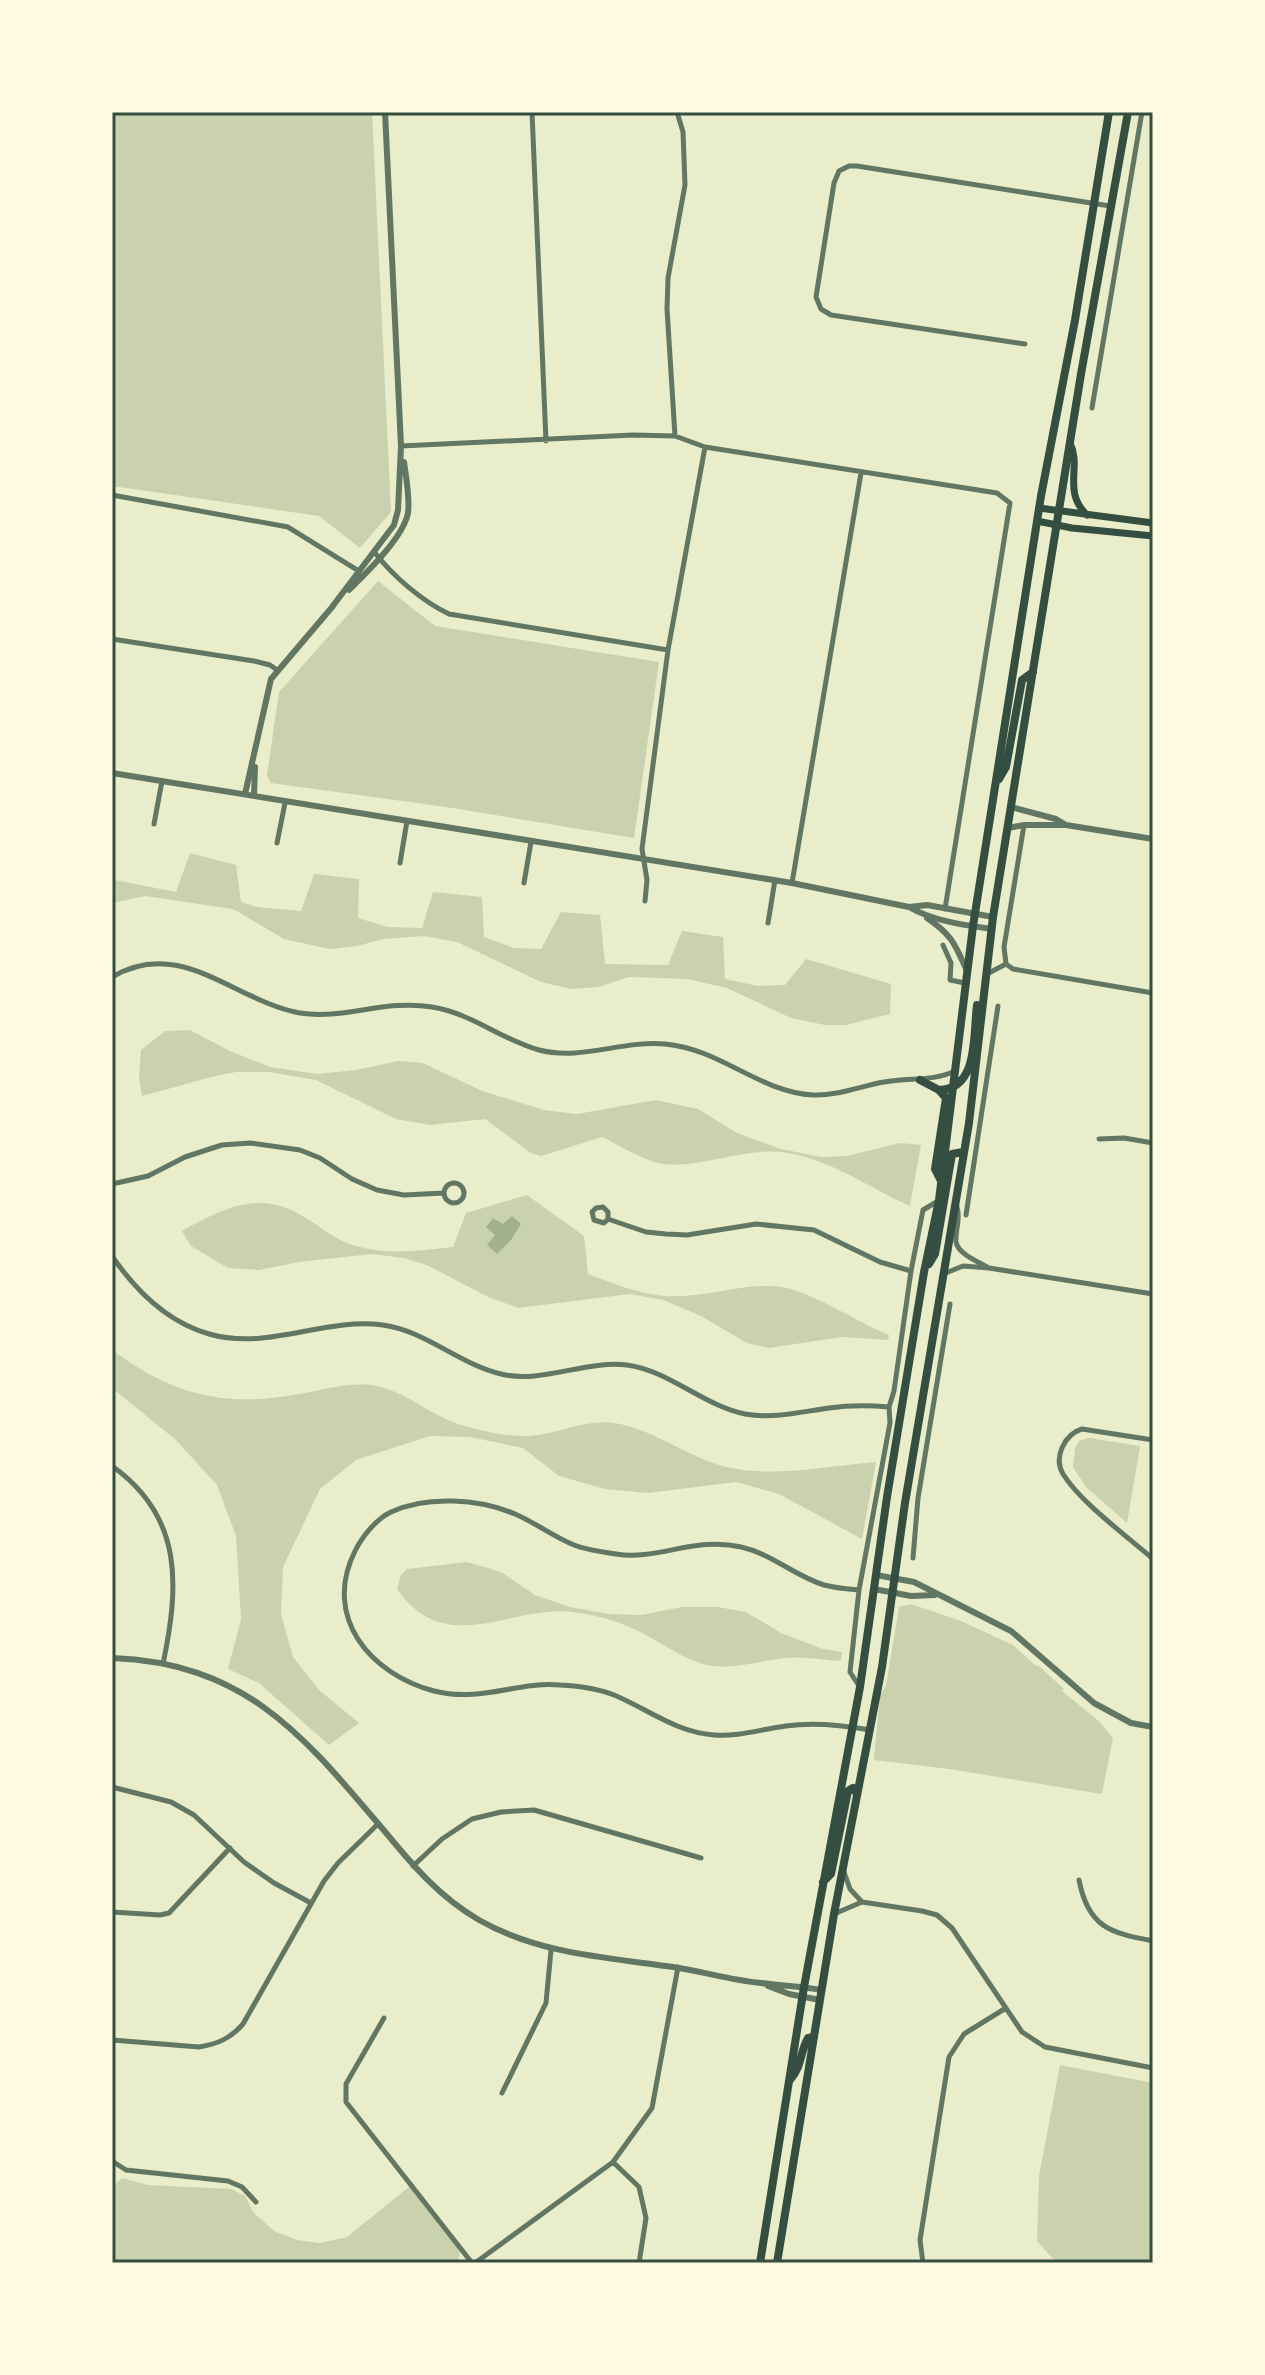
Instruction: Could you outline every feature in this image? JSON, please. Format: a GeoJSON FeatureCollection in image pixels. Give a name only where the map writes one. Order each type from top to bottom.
{"type":"FeatureCollection","features":[{"type":"Feature","properties":{"kind":"main road"},"geometry":{"type":"LineString","coordinates":[[760,2263],[804,1992],[860,1687],[924,1272],[942,1182],[973,926],[1039,508],[1075,320],[1109,112]]}},
{"type":"Feature","properties":{"kind":"main road"},"geometry":{"type":"LineString","coordinates":[[777,2263],[842,1866],[870,1730],[893,1593],[963,1152],[993,917],[1070,443],[1128,112]]}},
{"type":"Feature","properties":{"kind":"main road"},"geometry":{"type":"LineString","coordinates":[[1070,443],[1075,452],[1074,494],[1087,515]]}},
{"type":"Feature","properties":{"kind":"main road"},"geometry":{"type":"LineString","coordinates":[[1039,508],[1153,523]]}},
{"type":"Feature","properties":{"kind":"main road"},"geometry":{"type":"LineString","coordinates":[[1037,521],[1153,536]]}},
{"type":"Feature","properties":{"kind":"main road"},"geometry":{"type":"LineString","coordinates":[[997,783],[1006,767],[1022,680],[1033,672]]}},
{"type":"Feature","properties":{"kind":"main road"},"geometry":{"type":"LineString","coordinates":[[939,1090],[954,1087],[963,1081],[970,1069],[979,992],[987,974]]}},
{"type":"Feature","properties":{"kind":"main road"},"geometry":{"type":"LineString","coordinates":[[920,1080],[939,1090],[946,1102],[935,1169],[942,1182]]}},
{"type":"Feature","properties":{"kind":"main road"},"geometry":{"type":"LineString","coordinates":[[924,1272],[935,1254],[952,1154],[963,1152]]}},
{"type":"Feature","properties":{"kind":"main road"},"geometry":{"type":"LineString","coordinates":[[823,1883],[831,1874],[848,1791],[853,1788],[857,1794]]}},
{"type":"Feature","properties":{"kind":"main road"},"geometry":{"type":"LineString","coordinates":[[789,2081],[800,2068],[805,2042],[814,2037]]}},
{"type":"Feature","properties":{"kind":"street"},"geometry":{"type":"LineString","coordinates":[[245,794],[267,690],[277,670],[403,524],[408,513],[401,446],[385,112]]}},
{"type":"Feature","properties":{"kind":"street"},"geometry":{"type":"LineString","coordinates":[[532,112],[546,441]]}},
{"type":"Feature","properties":{"kind":"street"},"geometry":{"type":"LineString","coordinates":[[675,436],[667,309],[668,278],[685,185],[683,132],[677,112]]}},
{"type":"Feature","properties":{"kind":"street"},"geometry":{"type":"LineString","coordinates":[[1092,408],[1142,112]]}},
{"type":"Feature","properties":{"kind":"street"},"geometry":{"type":"LineString","coordinates":[[1025,344],[831,315],[821,309],[816,297],[836,177],[845,167],[857,166],[1111,206]]}},
{"type":"Feature","properties":{"kind":"street"},"geometry":{"type":"LineString","coordinates":[[401,446],[633,435],[675,436],[705,447],[997,493],[1010,503],[945,909]]}},
{"type":"Feature","properties":{"kind":"street"},"geometry":{"type":"LineString","coordinates":[[645,901],[647,880],[642,849],[668,650],[705,447]]}},
{"type":"Feature","properties":{"kind":"street"},"geometry":{"type":"LineString","coordinates":[[792,883],[861,473]]}},
{"type":"Feature","properties":{"kind":"street"},"geometry":{"type":"LineString","coordinates":[[112,495],[288,527],[359,571]]}},
{"type":"Feature","properties":{"kind":"street"},"geometry":{"type":"LineString","coordinates":[[332,607],[359,571],[377,555]]}},
{"type":"Feature","properties":{"kind":"street"},"geometry":{"type":"LineString","coordinates":[[377,555],[437,609],[449,614],[668,650]]}},
{"type":"Feature","properties":{"kind":"street"},"geometry":{"type":"LineString","coordinates":[[112,639],[254,661],[277,670]]}},
{"type":"Feature","properties":{"kind":"street"},"geometry":{"type":"LineString","coordinates":[[254,796],[255,755]]}},
{"type":"Feature","properties":{"kind":"street"},"geometry":{"type":"LineString","coordinates":[[112,773],[775,880],[909,907],[927,905],[993,917]]}},
{"type":"Feature","properties":{"kind":"street"},"geometry":{"type":"LineString","coordinates":[[154,824],[162,781]]}},
{"type":"Feature","properties":{"kind":"street"},"geometry":{"type":"LineString","coordinates":[[277,843],[285,803]]}},
{"type":"Feature","properties":{"kind":"street"},"geometry":{"type":"LineString","coordinates":[[1011,807],[1056,819],[1066,825]]}},
{"type":"Feature","properties":{"kind":"street"},"geometry":{"type":"LineString","coordinates":[[400,863],[407,821]]}},
{"type":"Feature","properties":{"kind":"street"},"geometry":{"type":"LineString","coordinates":[[1024,825],[1004,947],[1006,964],[1013,969],[1153,993]]}},
{"type":"Feature","properties":{"kind":"street"},"geometry":{"type":"LineString","coordinates":[[1008,828],[1066,825],[1153,839]]}},
{"type":"Feature","properties":{"kind":"street"},"geometry":{"type":"LineString","coordinates":[[524,883],[531,842]]}},
{"type":"Feature","properties":{"kind":"street"},"geometry":{"type":"LineString","coordinates":[[768,923],[775,880]]}},
{"type":"Feature","properties":{"kind":"street"},"geometry":{"type":"LineString","coordinates":[[909,907],[946,931],[955,942],[967,971]]}},
{"type":"Feature","properties":{"kind":"street"},"geometry":{"type":"LineString","coordinates":[[921,914],[992,929]]}},
{"type":"Feature","properties":{"kind":"street"},"geometry":{"type":"LineString","coordinates":[[943,945],[951,963],[950,980],[965,983]]}},
{"type":"Feature","properties":{"kind":"street"},"geometry":{"type":"LineString","coordinates":[[112,977],[137,966],[156,963],[177,965],[219,978],[259,1001],[304,1014],[326,1014],[391,1004],[436,1007],[538,1050],[556,1053],[600,1051],[642,1044],[688,1047],[711,1054],[777,1087],[815,1095],[885,1082],[941,1078],[956,1071]]}},
{"type":"Feature","properties":{"kind":"street"},"geometry":{"type":"LineString","coordinates":[[987,974],[1006,964]]}},
{"type":"Feature","properties":{"kind":"street"},"geometry":{"type":"LineString","coordinates":[[966,1215],[998,1006]]}},
{"type":"Feature","properties":{"kind":"street"},"geometry":{"type":"LineString","coordinates":[[1099,1139],[1124,1138],[1153,1143]]}},
{"type":"Feature","properties":{"kind":"street"},"geometry":{"type":"LineString","coordinates":[[112,1184],[148,1176],[185,1157],[222,1145],[250,1143],[300,1150],[377,1190],[404,1195],[444,1193]]}},
{"type":"Feature","properties":{"kind":"street"},"geometry":{"type":"LineString","coordinates":[[963,1152],[976,1154]]}},
{"type":"Feature","properties":{"kind":"street"},"geometry":{"type":"LineString","coordinates":[[454,1182],[462,1185],[464,1191],[459,1201],[452,1203],[444,1193],[446,1185],[454,1182]]}},
{"type":"Feature","properties":{"kind":"street"},"geometry":{"type":"LineString","coordinates":[[860,1687],[850,1672],[859,1590],[890,1423],[889,1407],[923,1210],[939,1200]]}},
{"type":"Feature","properties":{"kind":"street"},"geometry":{"type":"LineString","coordinates":[[955,1200],[960,1217],[956,1243],[961,1250],[989,1268]]}},
{"type":"Feature","properties":{"kind":"street"},"geometry":{"type":"LineString","coordinates":[[608,1219],[646,1232],[666,1234],[687,1235],[756,1224],[814,1230],[880,1262],[911,1271]]}},
{"type":"Feature","properties":{"kind":"street"},"geometry":{"type":"LineString","coordinates":[[112,1256],[131,1283],[152,1303],[181,1322],[222,1336],[265,1339],[341,1324],[386,1326],[415,1335],[478,1366],[504,1375],[540,1374],[604,1364],[630,1366],[657,1374],[705,1400],[744,1414],[780,1416],[860,1404],[889,1407]]}},
{"type":"Feature","properties":{"kind":"street"},"geometry":{"type":"LineString","coordinates":[[943,1274],[963,1266],[989,1268],[1153,1294]]}},
{"type":"Feature","properties":{"kind":"street"},"geometry":{"type":"LineString","coordinates":[[913,1558],[918,1498],[950,1304]]}},
{"type":"Feature","properties":{"kind":"street"},"geometry":{"type":"LineString","coordinates":[[933,1330],[944,1345]]}},
{"type":"Feature","properties":{"kind":"street"},"geometry":{"type":"LineString","coordinates":[[1153,1440],[1082,1429],[1066,1438],[1060,1456],[1061,1471],[1080,1494],[1153,1559]]}},
{"type":"Feature","properties":{"kind":"street"},"geometry":{"type":"LineString","coordinates":[[112,1466],[142,1493],[161,1524],[173,1560],[174,1596],[163,1664]]}},
{"type":"Feature","properties":{"kind":"street"},"geometry":{"type":"LineString","coordinates":[[905,1503],[918,1498]]}},
{"type":"Feature","properties":{"kind":"street"},"geometry":{"type":"LineString","coordinates":[[859,1590],[823,1585],[764,1554],[740,1547],[695,1544],[641,1555],[619,1555],[577,1546],[514,1513],[458,1501],[418,1504],[390,1512],[359,1543],[343,1585],[345,1613],[359,1645],[387,1669],[434,1691],[466,1695],[555,1684],[585,1687],[614,1695],[681,1729],[714,1735],[797,1725],[870,1730]]}},
{"type":"Feature","properties":{"kind":"street"},"geometry":{"type":"LineString","coordinates":[[876,1575],[914,1582],[1011,1631],[1094,1703],[1131,1723],[1153,1727]]}},
{"type":"Feature","properties":{"kind":"street"},"geometry":{"type":"LineString","coordinates":[[874,1589],[911,1596],[935,1595]]}},
{"type":"Feature","properties":{"kind":"street"},"geometry":{"type":"LineString","coordinates":[[112,1658],[163,1664],[220,1682],[266,1707],[314,1749],[413,1866],[454,1904],[480,1921],[551,1950],[678,1967],[804,1992],[820,2000]]}},
{"type":"Feature","properties":{"kind":"street"},"geometry":{"type":"LineString","coordinates":[[112,1787],[171,1802],[194,1815],[274,1883],[311,1903]]}},
{"type":"Feature","properties":{"kind":"street"},"geometry":{"type":"LineString","coordinates":[[413,1866],[442,1839],[472,1819],[501,1812],[534,1810],[701,1858]]}},
{"type":"Feature","properties":{"kind":"street"},"geometry":{"type":"LineString","coordinates":[[112,2040],[199,2047],[224,2040],[243,2024],[311,1903],[338,1863],[378,1824]]}},
{"type":"Feature","properties":{"kind":"street"},"geometry":{"type":"LineString","coordinates":[[112,1912],[169,1913],[230,1848]]}},
{"type":"Feature","properties":{"kind":"street"},"geometry":{"type":"LineString","coordinates":[[842,1866],[850,1889],[862,1902]]}},
{"type":"Feature","properties":{"kind":"street"},"geometry":{"type":"LineString","coordinates":[[1079,1880],[1083,1901],[1105,1929],[1153,1941]]}},
{"type":"Feature","properties":{"kind":"street"},"geometry":{"type":"LineString","coordinates":[[834,1914],[862,1902],[937,1915],[952,1928],[1022,2032],[1045,2047],[1153,2068]]}},
{"type":"Feature","properties":{"kind":"street"},"geometry":{"type":"LineString","coordinates":[[502,2093],[546,2003],[551,1950]]}},
{"type":"Feature","properties":{"kind":"street"},"geometry":{"type":"LineString","coordinates":[[384,2018],[346,2084],[346,2102],[474,2263],[613,2162],[652,2108],[678,1967]]}},
{"type":"Feature","properties":{"kind":"street"},"geometry":{"type":"LineString","coordinates":[[804,1992],[821,1990]]}},
{"type":"Feature","properties":{"kind":"street"},"geometry":{"type":"LineString","coordinates":[[923,2263],[920,2240],[949,2057],[964,2034],[1006,2008]]}},
{"type":"Feature","properties":{"kind":"street"},"geometry":{"type":"LineString","coordinates":[[112,2161],[126,2170],[228,2181],[242,2187],[256,2202]]}},
{"type":"Feature","properties":{"kind":"street"},"geometry":{"type":"LineString","coordinates":[[613,2162],[639,2187],[646,2218],[639,2263]]}},
{"type":"Feature","properties":{"kind":"shaded area"},"geometry":{"type":"Polygon","coordinates":[[[112,112],[372,112],[391,512],[360,548],[319,516],[112,486],[112,112]]]}},
{"type":"Feature","properties":{"kind":"shaded area"},"geometry":{"type":"Polygon","coordinates":[[[378,581],[435,626],[659,662],[634,838],[446,807],[271,783],[267,775],[279,692],[378,581]]]}},
{"type":"Feature","properties":{"kind":"shaded area"},"geometry":{"type":"Polygon","coordinates":[[[190,853],[236,865],[241,902],[257,907],[301,911],[314,874],[359,879],[358,918],[388,927],[422,928],[433,892],[482,897],[484,937],[514,948],[541,949],[561,912],[600,915],[605,964],[668,965],[682,931],[723,937],[725,979],[758,986],[785,985],[806,959],[891,984],[890,1014],[846,1025],[825,1025],[791,1018],[727,988],[687,979],[629,977],[598,987],[571,989],[541,982],[457,942],[424,936],[384,939],[330,949],[284,939],[233,909],[145,896],[112,903],[112,868],[115,880],[176,892],[190,853]]]}},
{"type":"Feature","properties":{"kind":"shaded area"},"geometry":{"type":"Polygon","coordinates":[[[190,1030],[270,1067],[317,1074],[398,1061],[423,1063],[482,1091],[544,1110],[577,1114],[656,1100],[698,1109],[737,1133],[781,1149],[821,1157],[846,1156],[900,1143],[921,1145],[910,1206],[831,1166],[798,1155],[749,1153],[672,1165],[644,1158],[602,1137],[541,1156],[531,1153],[485,1119],[430,1125],[396,1119],[316,1080],[269,1072],[236,1072],[142,1096],[139,1077],[141,1050],[165,1031],[190,1030]]]}},
{"type":"Feature","properties":{"kind":"shaded area"},"geometry":{"type":"Polygon","coordinates":[[[527,1195],[584,1236],[588,1274],[635,1291],[665,1296],[782,1287],[806,1294],[889,1335],[888,1340],[842,1337],[769,1348],[747,1343],[701,1316],[663,1300],[630,1294],[518,1308],[488,1297],[427,1265],[372,1254],[259,1270],[228,1268],[191,1246],[182,1231],[221,1211],[263,1203],[291,1210],[335,1237],[363,1248],[401,1252],[427,1250],[453,1247],[466,1213],[527,1195]]]}},
{"type":"Feature","properties":{"kind":"shaded area"},"geometry":{"type":"Polygon","coordinates":[[[512,1216],[521,1224],[497,1254],[487,1245],[495,1235],[486,1227],[493,1218],[503,1224],[512,1216]]]}},
{"type":"Feature","properties":{"kind":"shaded area"},"geometry":{"type":"Polygon","coordinates":[[[112,1350],[157,1378],[201,1394],[223,1398],[272,1398],[367,1385],[388,1389],[454,1422],[498,1434],[530,1436],[603,1422],[629,1426],[712,1462],[745,1470],[801,1470],[876,1462],[862,1539],[779,1494],[736,1482],[648,1493],[605,1489],[559,1476],[523,1448],[470,1437],[430,1436],[356,1460],[320,1489],[283,1567],[281,1614],[293,1657],[319,1690],[359,1723],[329,1745],[259,1683],[228,1669],[241,1619],[236,1536],[217,1485],[176,1440],[112,1388],[112,1350]]]}},
{"type":"Feature","properties":{"kind":"shaded area"},"geometry":{"type":"Polygon","coordinates":[[[1089,1438],[1140,1446],[1127,1523],[1086,1487],[1073,1467],[1075,1448],[1079,1441],[1089,1438]]]}},
{"type":"Feature","properties":{"kind":"shaded area"},"geometry":{"type":"Polygon","coordinates":[[[467,1562],[501,1572],[535,1595],[570,1607],[609,1614],[641,1615],[682,1607],[718,1607],[746,1612],[781,1633],[823,1649],[842,1652],[841,1661],[793,1658],[713,1666],[689,1659],[624,1625],[572,1612],[549,1612],[458,1625],[436,1621],[416,1610],[397,1589],[401,1575],[407,1569],[467,1562]]]}},
{"type":"Feature","properties":{"kind":"shaded area"},"geometry":{"type":"Polygon","coordinates":[[[911,1604],[961,1621],[1013,1645],[1100,1722],[1113,1738],[1102,1794],[874,1760],[880,1695],[886,1686],[899,1607],[911,1604]]]}},
{"type":"Feature","properties":{"kind":"shaded area"},"geometry":{"type":"Polygon","coordinates":[[[1060,2065],[1153,2083],[1153,2263],[1057,2263],[1037,2241],[1039,2176],[1060,2065]]]}},
{"type":"Feature","properties":{"kind":"shaded area"},"geometry":{"type":"Polygon","coordinates":[[[122,2178],[148,2185],[231,2189],[245,2196],[253,2212],[274,2231],[297,2240],[320,2243],[347,2237],[410,2186],[453,2238],[460,2254],[457,2263],[112,2263],[112,2187],[122,2178]]]}}]}
